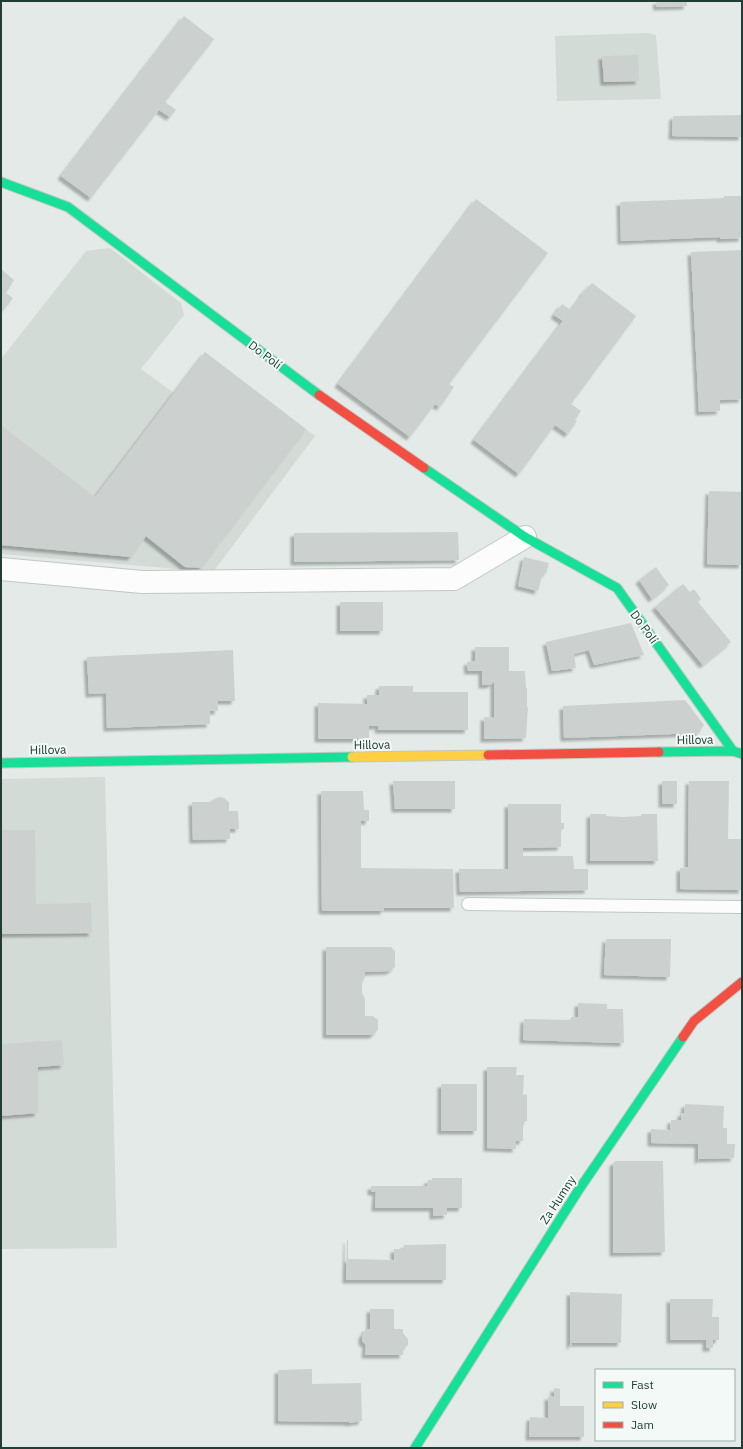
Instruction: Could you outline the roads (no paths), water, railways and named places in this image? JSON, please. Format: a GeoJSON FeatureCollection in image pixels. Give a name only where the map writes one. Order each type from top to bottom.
{"type":"FeatureCollection","features":[{"type":"Feature","properties":{"kind":"street","name":"Do Polí"},"geometry":{"type":"LineString","coordinates":[[1,182],[68,207],[331,404],[525,536],[617,588],[733,751]]}},
{"type":"Feature","properties":{"kind":"street"},"geometry":{"type":"LineString","coordinates":[[1,569],[142,582],[454,579],[525,536]]}},
{"type":"Feature","properties":{"kind":"street","name":"Hillova"},"geometry":{"type":"LineString","coordinates":[[1,763],[733,751],[742,754]]}},
{"type":"Feature","properties":{"kind":"street","name":"Za Humny"},"geometry":{"type":"LineString","coordinates":[[415,1448],[578,1191],[694,1020],[742,982]]}},
{"type":"Feature","properties":{"kind":"lane"},"geometry":{"type":"LineString","coordinates":[[468,904],[742,907]]}}]}
